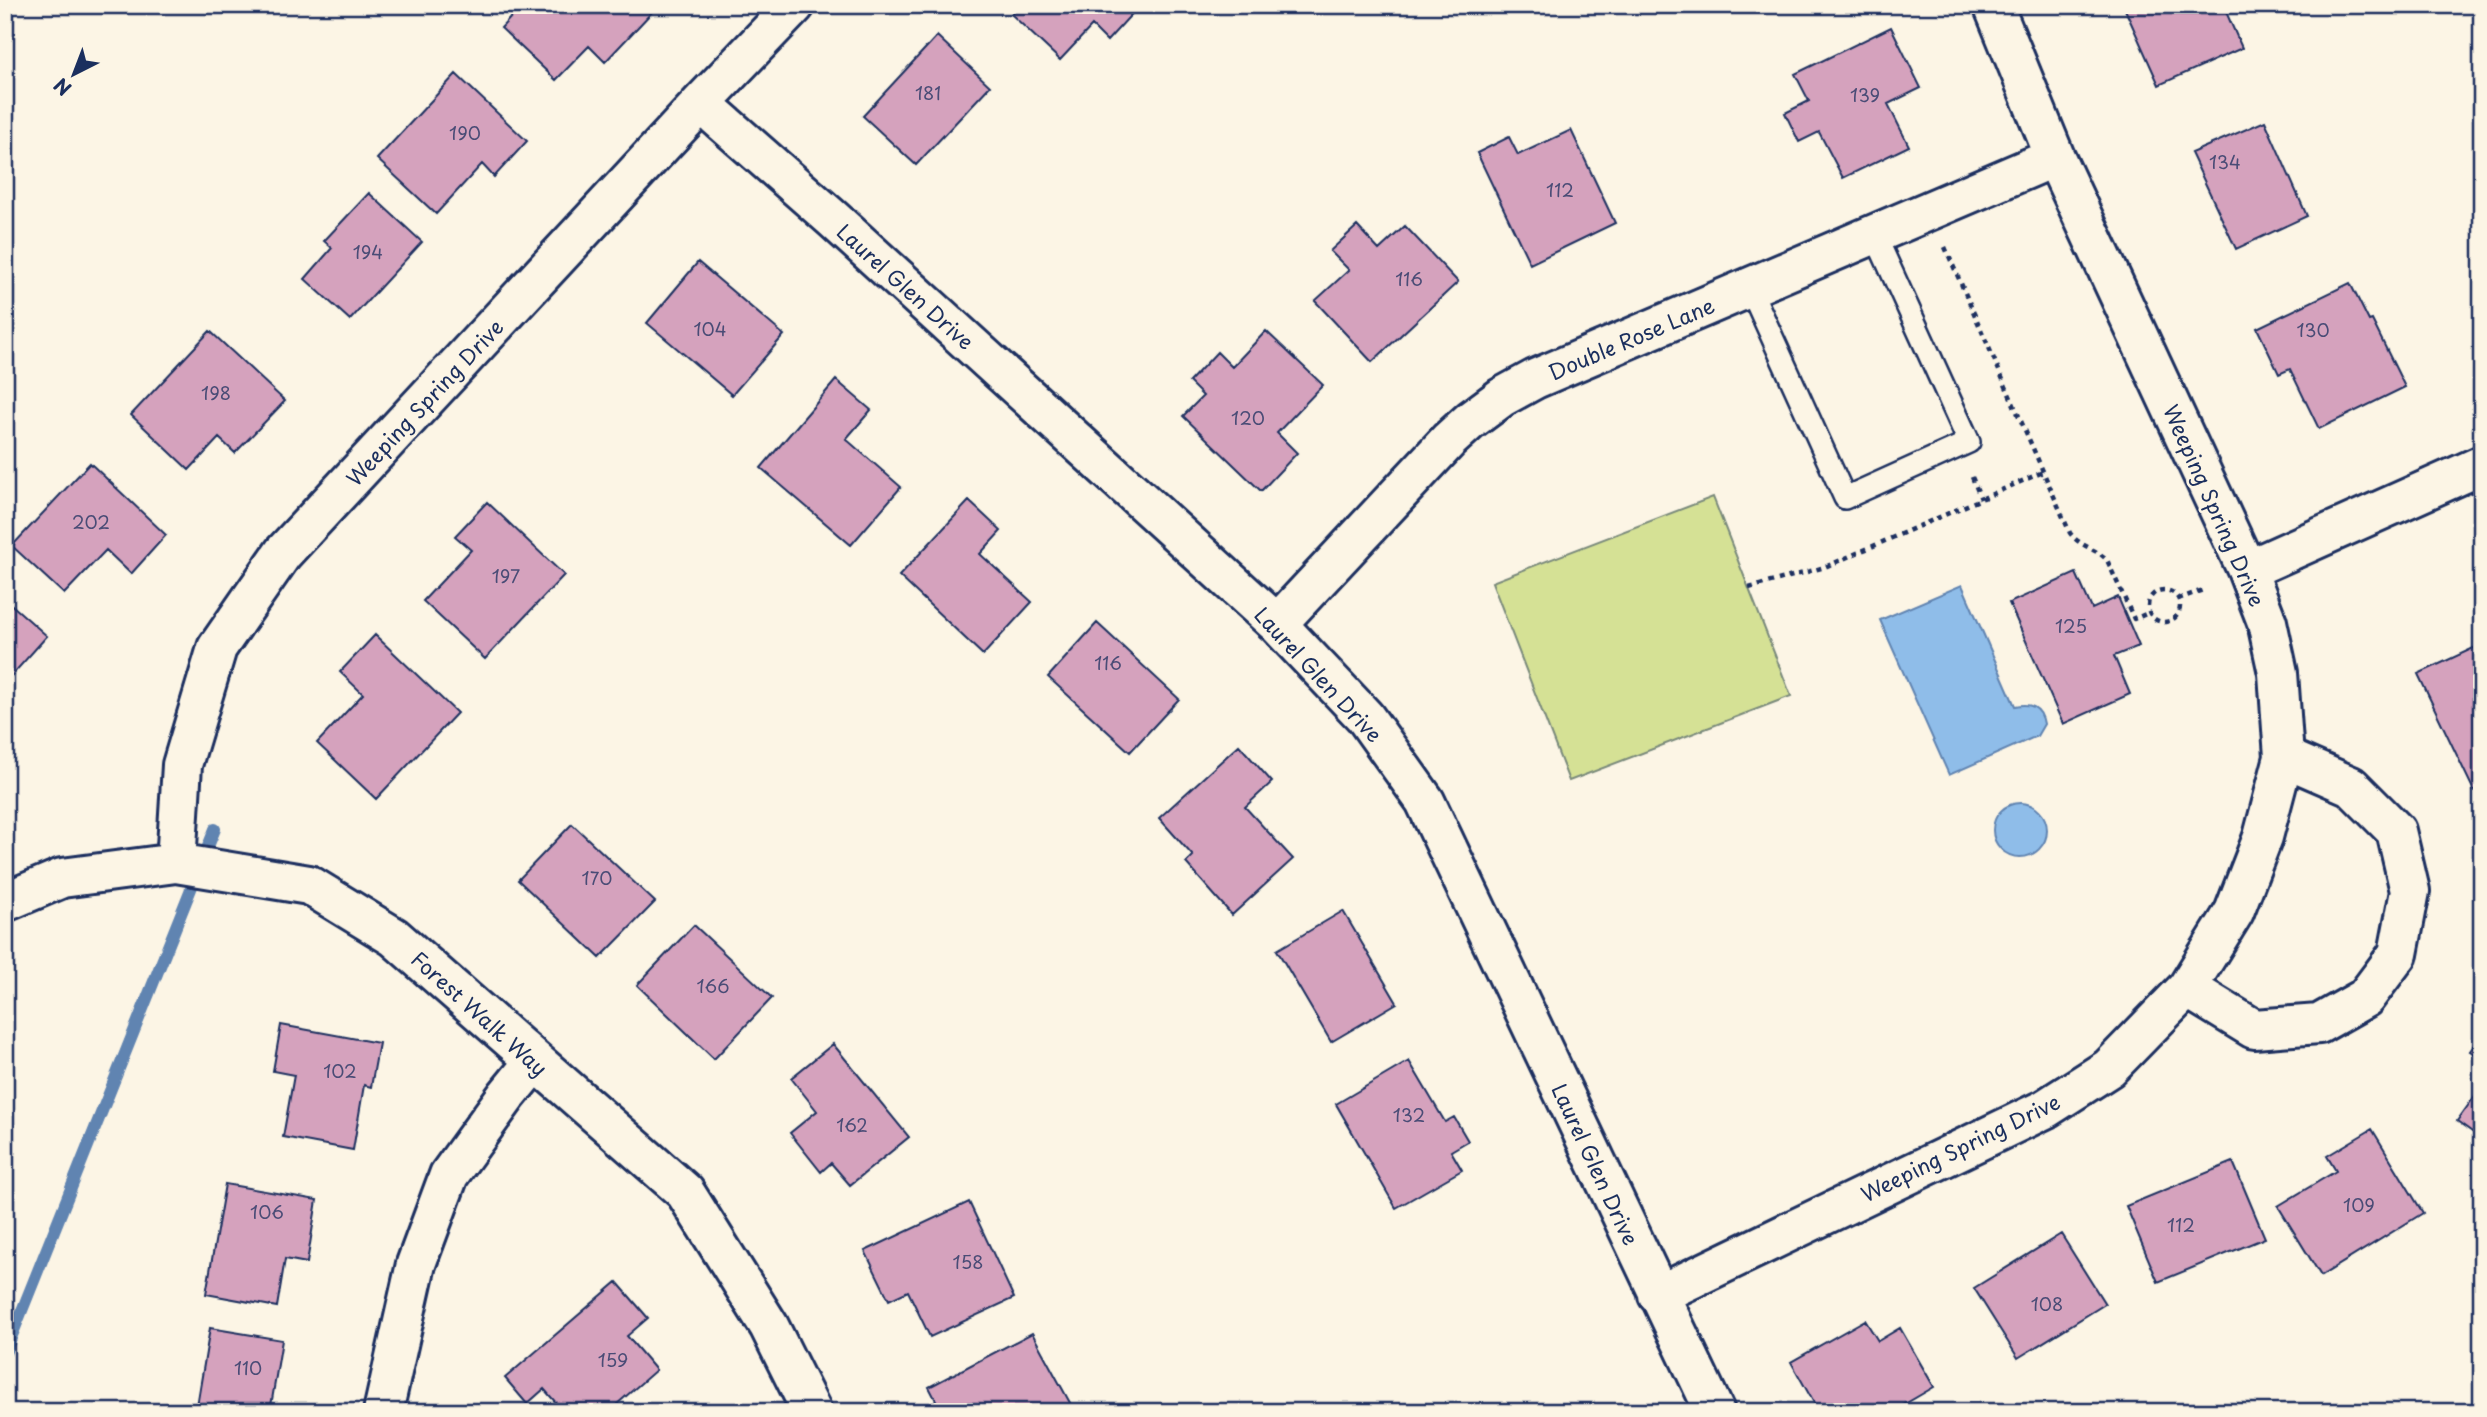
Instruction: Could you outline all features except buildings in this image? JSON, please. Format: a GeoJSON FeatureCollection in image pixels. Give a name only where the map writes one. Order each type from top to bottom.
{"type":"FeatureCollection","features":[{"type":"Feature","properties":{"kind":"street","name":"Weeping Spring Drive"},"geometry":{"type":"LineString","coordinates":[[176,863],[182,765],[217,648],[283,553],[795,5]]}},
{"type":"Feature","properties":{"kind":"street","name":"Weeping Spring Drive"},"geometry":{"type":"LineString","coordinates":[[1658,1295],[2045,1109],[2109,1068],[2186,988],[2234,912],[2263,837],[2284,757],[2278,673],[2267,622],[2247,569],[2055,157],[1993,5]]}},
{"type":"Feature","properties":{"kind":"street","name":"Laurel Glen Drive"},"geometry":{"type":"LineString","coordinates":[[701,103],[833,219],[1277,624],[1365,717],[1425,801],[1715,1412]]}},
{"type":"Feature","properties":{"kind":"street","name":"Double Rose Lane"},"geometry":{"type":"LineString","coordinates":[[1277,624],[1449,440],[1502,397],[1535,379],[1749,286],[2055,157]]}},
{"type":"Feature","properties":{"kind":"street"},"geometry":{"type":"LineString","coordinates":[[2247,569],[2482,465]]}},
{"type":"Feature","properties":{"kind":"street"},"geometry":{"type":"LineString","coordinates":[[2186,988],[2254,1029],[2319,1024],[2365,998],[2398,954],[2410,891],[2396,831],[2351,786],[2284,757]]}},
{"type":"Feature","properties":{"kind":"street","name":"Forest Walk Way"},"geometry":{"type":"LineString","coordinates":[[5,902],[61,878],[176,863],[309,885],[394,937],[685,1192],[768,1326],[812,1412]]}},
{"type":"Feature","properties":{"kind":"street"},"geometry":{"type":"LineString","coordinates":[[383,1412],[416,1264],[449,1175],[534,1062]]}},
{"type":"Feature","properties":{"kind":"lane"},"geometry":{"type":"LineString","coordinates":[[1749,286],[1845,498],[1969,442],[1874,233]]}},
{"type":"Feature","properties":{"kind":"path"},"geometry":{"type":"LineString","coordinates":[[1945,246],[2075,540],[2108,560],[2134,619],[2148,613]]}},
{"type":"Feature","properties":{"kind":"path"},"geometry":{"type":"LineString","coordinates":[[1749,588],[1825,566],[2043,472]]}},
{"type":"Feature","properties":{"kind":"path"},"geometry":{"type":"LineString","coordinates":[[2166,590],[2178,599],[2180,610],[2171,621],[2160,622],[2148,613],[2148,602],[2155,593],[2166,590]]}},
{"type":"Feature","properties":{"kind":"path"},"geometry":{"type":"LineString","coordinates":[[2178,599],[2203,590]]}},
{"type":"Feature","properties":{"kind":"green space"},"geometry":{"type":"Polygon","coordinates":[[[1713,497],[1791,696],[1569,781],[1492,582],[1713,497]]]}},
{"type":"Feature","properties":{"kind":"water"},"geometry":{"type":"Polygon","coordinates":[[[1962,585],[2015,706],[2034,707],[2043,718],[2044,724],[2037,736],[1949,775],[1880,620],[1962,585]]]}},
{"type":"Feature","properties":{"kind":"water"},"geometry":{"type":"Polygon","coordinates":[[[2020,803],[2039,811],[2047,830],[2039,849],[2020,857],[2001,849],[1993,830],[2001,811],[2020,803]]]}},
{"type":"Feature","properties":{"kind":"waterway"},"geometry":{"type":"LineString","coordinates":[[5,1353],[215,829]]}}]}
